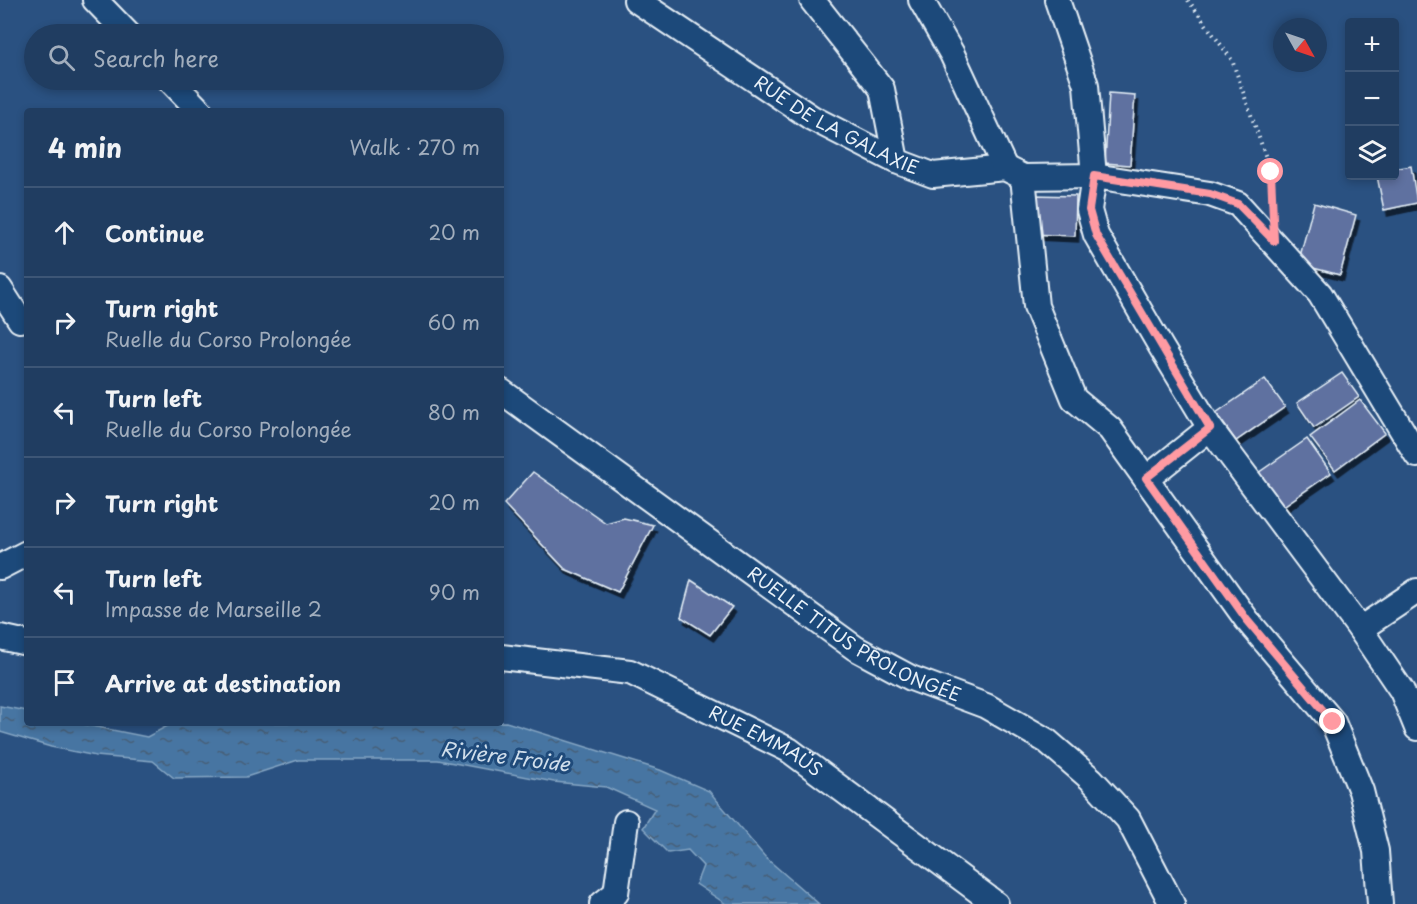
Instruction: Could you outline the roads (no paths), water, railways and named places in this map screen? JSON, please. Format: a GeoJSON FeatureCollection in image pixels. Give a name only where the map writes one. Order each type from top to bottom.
{"type":"FeatureCollection","features":[{"type":"Feature","properties":{"kind":"street"},"geometry":{"type":"LineString","coordinates":[[95,0],[118,24]]}},
{"type":"Feature","properties":{"kind":"street","name":"RUE DE LA GALAXIE"},"geometry":{"type":"LineString","coordinates":[[636,0],[812,118],[896,161],[933,175],[1014,173],[1094,176],[1210,194],[1238,204],[1320,294],[1417,455]]}},
{"type":"Feature","properties":{"kind":"street"},"geometry":{"type":"LineString","coordinates":[[812,0],[882,89],[896,161]]}},
{"type":"Feature","properties":{"kind":"street"},"geometry":{"type":"LineString","coordinates":[[921,0],[1014,173],[1036,306],[1074,399],[1110,429],[1247,620],[1333,722],[1361,791],[1376,850],[1380,904]]}},
{"type":"Feature","properties":{"kind":"street"},"geometry":{"type":"LineString","coordinates":[[1056,0],[1086,85],[1094,176],[1089,210],[1096,235],[1210,428],[1360,628],[1402,691],[1417,728]]}},
{"type":"Feature","properties":{"kind":"street"},"geometry":{"type":"LineString","coordinates":[[180,90],[197,108]]}},
{"type":"Feature","properties":{"kind":"street"},"geometry":{"type":"LineString","coordinates":[[0,288],[16,322]]}},
{"type":"Feature","properties":{"kind":"street","name":"RUELLE TITUS PROLONGÉE"},"geometry":{"type":"LineString","coordinates":[[504,393],[855,648],[911,678],[986,706],[1047,741],[1091,779],[1128,819],[1172,904]]}},
{"type":"Feature","properties":{"kind":"street"},"geometry":{"type":"LineString","coordinates":[[1146,478],[1210,428]]}},
{"type":"Feature","properties":{"kind":"street"},"geometry":{"type":"LineString","coordinates":[[0,567],[24,555]]}},
{"type":"Feature","properties":{"kind":"street"},"geometry":{"type":"LineString","coordinates":[[1360,628],[1417,591]]}},
{"type":"Feature","properties":{"kind":"street"},"geometry":{"type":"LineString","coordinates":[[0,637],[24,642]]}},
{"type":"Feature","properties":{"kind":"street","name":"RUE EMMAÜS"},"geometry":{"type":"LineString","coordinates":[[504,657],[630,672],[789,750],[996,904]]}},
{"type":"Feature","properties":{"kind":"street"},"geometry":{"type":"LineString","coordinates":[[602,904],[616,894],[626,822]]}},
{"type":"Feature","properties":{"kind":"water","name":"Rivière Froide"},"geometry":{"type":"Polygon","coordinates":[[[0,706],[24,710],[24,726],[92,726],[147,737],[167,726],[504,726],[506,722],[660,770],[709,791],[766,858],[819,904],[726,904],[696,884],[703,866],[688,850],[668,853],[643,828],[655,809],[606,787],[554,782],[438,760],[298,760],[246,777],[174,778],[153,761],[96,756],[51,747],[0,732],[0,706]]]}}]}
